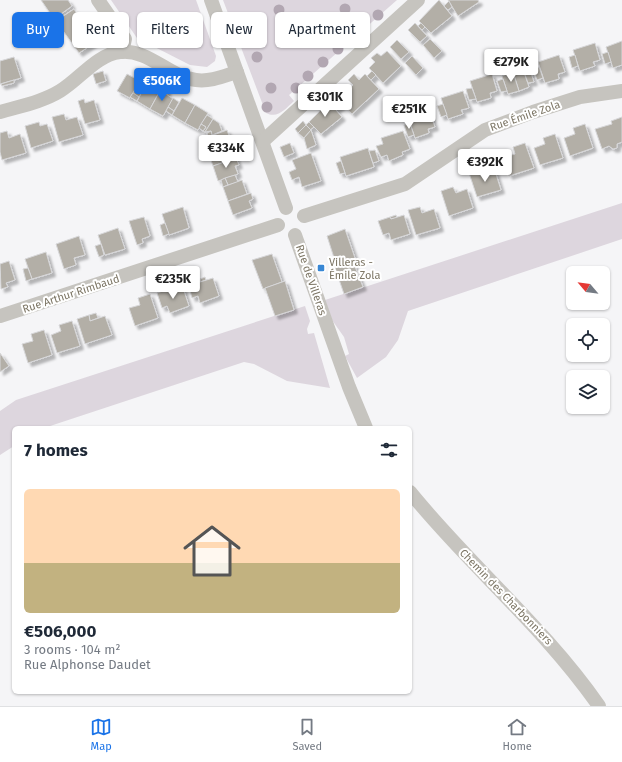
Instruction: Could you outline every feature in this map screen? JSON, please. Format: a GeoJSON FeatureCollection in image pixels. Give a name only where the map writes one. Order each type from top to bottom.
{"type":"FeatureCollection","features":[{"type":"Feature","properties":{"kind":"street"},"geometry":{"type":"LineString","coordinates":[[98,0],[125,39],[122,52]]}},
{"type":"Feature","properties":{"kind":"street"},"geometry":{"type":"LineString","coordinates":[[212,0],[237,72],[264,141],[286,208]]}},
{"type":"Feature","properties":{"kind":"street"},"geometry":{"type":"LineString","coordinates":[[264,141],[418,0]]}},
{"type":"Feature","properties":{"kind":"street"},"geometry":{"type":"LineString","coordinates":[[0,112],[49,97],[73,82],[96,62],[114,53],[133,52],[144,56],[183,77],[196,80],[211,80],[237,72]]}},
{"type":"Feature","properties":{"kind":"street","name":"Rue Émile Zola"},"geometry":{"type":"LineString","coordinates":[[304,216],[405,184],[485,130],[533,112],[580,98],[622,92]]}},
{"type":"Feature","properties":{"kind":"street"},"geometry":{"type":"LineString","coordinates":[[286,208],[295,208],[304,216],[304,225],[299,233],[295,235],[283,232],[278,225],[280,213],[286,208]]}},
{"type":"Feature","properties":{"kind":"street","name":"Rue Arthur Rimbaud"},"geometry":{"type":"LineString","coordinates":[[0,316],[278,225]]}},
{"type":"Feature","properties":{"kind":"street","name":"Rue de Villeras"},"geometry":{"type":"LineString","coordinates":[[295,235],[349,387],[365,426]]}},
{"type":"Feature","properties":{"kind":"street","name":"Chemin des Charbonniers"},"geometry":{"type":"LineString","coordinates":[[412,494],[452,540],[556,650],[599,706]]}},
{"type":"Feature","properties":{"kind":"shaded area"},"geometry":{"type":"Polygon","coordinates":[[[111,0],[196,0],[200,12],[137,12],[137,38],[129,26],[129,12],[119,12],[111,0]]]}},
{"type":"Feature","properties":{"kind":"shaded area"},"geometry":{"type":"Polygon","coordinates":[[[223,0],[397,0],[370,24],[370,12],[275,12],[275,48],[342,48],[289,95],[294,101],[284,110],[274,115],[266,113],[241,48],[267,48],[267,12],[228,12],[223,0]]]}},
{"type":"Feature","properties":{"kind":"shaded area"},"geometry":{"type":"Polygon","coordinates":[[[203,20],[211,42],[211,48],[213,48],[216,56],[215,61],[207,67],[190,65],[157,48],[203,48],[203,20]]]}},
{"type":"Feature","properties":{"kind":"shaded area"},"geometry":{"type":"Polygon","coordinates":[[[622,203],[622,239],[408,311],[398,340],[386,357],[357,378],[345,356],[349,354],[344,337],[332,320],[325,300],[622,203]]]}},
{"type":"Feature","properties":{"kind":"shaded area"},"geometry":{"type":"Polygon","coordinates":[[[305,306],[310,321],[307,329],[308,334],[314,333],[330,388],[287,381],[254,364],[244,362],[50,426],[12,426],[12,447],[0,455],[0,411],[16,400],[305,306]]]}},
{"type":"Feature","properties":{"kind":"building"},"geometry":{"type":"Polygon","coordinates":[[[41,0],[68,0],[72,6],[64,12],[49,12],[41,0]]]}},
{"type":"Feature","properties":{"kind":"building"},"geometry":{"type":"Polygon","coordinates":[[[439,0],[452,16],[431,33],[419,21],[439,0]]]}},
{"type":"Feature","properties":{"kind":"building"},"geometry":{"type":"Polygon","coordinates":[[[448,0],[478,0],[479,2],[458,16],[448,0]]]}},
{"type":"Feature","properties":{"kind":"building"},"geometry":{"type":"Polygon","coordinates":[[[449,1],[452,7],[448,10],[444,6],[449,1]]]}},
{"type":"Feature","properties":{"kind":"building"},"geometry":{"type":"Polygon","coordinates":[[[74,9],[76,12],[72,12],[72,43],[64,32],[64,16],[74,9]]]}},
{"type":"Feature","properties":{"kind":"building"},"geometry":{"type":"Polygon","coordinates":[[[415,23],[427,36],[420,42],[408,30],[415,23]]]}},
{"type":"Feature","properties":{"kind":"building"},"geometry":{"type":"Polygon","coordinates":[[[421,23],[425,27],[422,30],[418,26],[421,23]]]}},
{"type":"Feature","properties":{"kind":"building"},"geometry":{"type":"Polygon","coordinates":[[[430,39],[442,51],[434,58],[423,45],[430,39]]]}},
{"type":"Feature","properties":{"kind":"building"},"geometry":{"type":"Polygon","coordinates":[[[397,40],[409,52],[401,59],[390,47],[397,40]]]}},
{"type":"Feature","properties":{"kind":"building"},"geometry":{"type":"Polygon","coordinates":[[[622,41],[622,65],[613,68],[606,47],[622,41]]]}},
{"type":"Feature","properties":{"kind":"building"},"geometry":{"type":"Polygon","coordinates":[[[595,43],[600,60],[593,62],[595,66],[580,71],[573,50],[595,43]]]}},
{"type":"Feature","properties":{"kind":"building"},"geometry":{"type":"Polygon","coordinates":[[[75,48],[87,48],[79,53],[75,48]]]}},
{"type":"Feature","properties":{"kind":"building"},"geometry":{"type":"Polygon","coordinates":[[[387,51],[401,66],[383,83],[369,68],[375,62],[371,58],[377,53],[381,56],[387,51]]]}},
{"type":"Feature","properties":{"kind":"building"},"geometry":{"type":"Polygon","coordinates":[[[608,52],[611,62],[605,64],[602,54],[608,52]]]}},
{"type":"Feature","properties":{"kind":"building"},"geometry":{"type":"Polygon","coordinates":[[[559,55],[565,72],[558,74],[559,79],[545,83],[538,62],[559,55]]]}},
{"type":"Feature","properties":{"kind":"building"},"geometry":{"type":"Polygon","coordinates":[[[575,55],[578,66],[572,68],[569,57],[575,55]]]}},
{"type":"Feature","properties":{"kind":"building"},"geometry":{"type":"Polygon","coordinates":[[[412,56],[423,68],[416,75],[405,63],[412,56]]]}},
{"type":"Feature","properties":{"kind":"building"},"geometry":{"type":"Polygon","coordinates":[[[14,57],[21,78],[0,84],[0,61],[14,57]]]}},
{"type":"Feature","properties":{"kind":"building"},"geometry":{"type":"Polygon","coordinates":[[[539,67],[543,78],[537,80],[533,69],[539,67]]]}},
{"type":"Feature","properties":{"kind":"building"},"geometry":{"type":"Polygon","coordinates":[[[523,69],[529,87],[519,91],[513,72],[523,69]]]}},
{"type":"Feature","properties":{"kind":"building"},"geometry":{"type":"Polygon","coordinates":[[[530,70],[534,82],[528,83],[524,72],[530,70]]]}},
{"type":"Feature","properties":{"kind":"building"},"geometry":{"type":"Polygon","coordinates":[[[103,71],[106,81],[96,84],[93,74],[103,71]]]}},
{"type":"Feature","properties":{"kind":"building"},"geometry":{"type":"Polygon","coordinates":[[[372,71],[376,75],[371,80],[367,76],[372,71]]]}},
{"type":"Feature","properties":{"kind":"building"},"geometry":{"type":"Polygon","coordinates":[[[513,72],[519,91],[508,94],[502,76],[513,72]]]}},
{"type":"Feature","properties":{"kind":"building"},"geometry":{"type":"Polygon","coordinates":[[[127,74],[140,81],[130,98],[117,91],[127,74]]]}},
{"type":"Feature","properties":{"kind":"building"},"geometry":{"type":"Polygon","coordinates":[[[354,74],[359,80],[365,74],[379,89],[352,114],[338,99],[353,85],[348,80],[354,74]]]}},
{"type":"Feature","properties":{"kind":"building"},"geometry":{"type":"Polygon","coordinates":[[[492,74],[497,91],[490,93],[491,98],[477,102],[470,81],[492,74]]]}},
{"type":"Feature","properties":{"kind":"building"},"geometry":{"type":"Polygon","coordinates":[[[503,79],[507,91],[501,92],[497,81],[503,79]]]}},
{"type":"Feature","properties":{"kind":"building"},"geometry":{"type":"Polygon","coordinates":[[[14,80],[14,83],[2,86],[1,84],[14,80]]]}},
{"type":"Feature","properties":{"kind":"building"},"geometry":{"type":"Polygon","coordinates":[[[147,83],[154,87],[156,84],[162,87],[150,109],[137,101],[147,83]]]}},
{"type":"Feature","properties":{"kind":"building"},"geometry":{"type":"Polygon","coordinates":[[[138,84],[144,88],[139,97],[133,93],[138,84]]]}},
{"type":"Feature","properties":{"kind":"building"},"geometry":{"type":"Polygon","coordinates":[[[162,87],[168,91],[166,94],[173,99],[163,116],[150,109],[162,87]]]}},
{"type":"Feature","properties":{"kind":"building"},"geometry":{"type":"Polygon","coordinates":[[[472,88],[476,99],[469,100],[466,89],[472,88]]]}},
{"type":"Feature","properties":{"kind":"building"},"geometry":{"type":"Polygon","coordinates":[[[463,91],[469,108],[461,110],[463,114],[448,119],[441,98],[463,91]]]}},
{"type":"Feature","properties":{"kind":"building"},"geometry":{"type":"Polygon","coordinates":[[[133,93],[139,97],[137,101],[130,97],[133,93]]]}},
{"type":"Feature","properties":{"kind":"building"},"geometry":{"type":"Polygon","coordinates":[[[173,98],[179,102],[174,111],[168,107],[173,98]]]}},
{"type":"Feature","properties":{"kind":"building"},"geometry":{"type":"Polygon","coordinates":[[[182,98],[195,105],[185,123],[172,115],[182,98]]]}},
{"type":"Feature","properties":{"kind":"building"},"geometry":{"type":"Polygon","coordinates":[[[84,99],[85,103],[94,100],[100,120],[85,124],[78,101],[84,99]]]}},
{"type":"Feature","properties":{"kind":"building"},"geometry":{"type":"Polygon","coordinates":[[[339,101],[343,105],[336,110],[333,106],[339,101]]]}},
{"type":"Feature","properties":{"kind":"building"},"geometry":{"type":"Polygon","coordinates":[[[329,102],[342,117],[321,134],[309,122],[329,102]]]}},
{"type":"Feature","properties":{"kind":"building"},"geometry":{"type":"Polygon","coordinates":[[[443,104],[447,115],[441,117],[437,106],[443,104]]]}},
{"type":"Feature","properties":{"kind":"building"},"geometry":{"type":"Polygon","coordinates":[[[195,105],[208,113],[198,130],[185,123],[195,105]]]}},
{"type":"Feature","properties":{"kind":"building"},"geometry":{"type":"Polygon","coordinates":[[[168,107],[174,111],[172,115],[166,111],[168,107]]]}},
{"type":"Feature","properties":{"kind":"building"},"geometry":{"type":"Polygon","coordinates":[[[429,110],[435,127],[428,129],[429,133],[415,138],[408,117],[429,110]]]}},
{"type":"Feature","properties":{"kind":"building"},"geometry":{"type":"Polygon","coordinates":[[[64,114],[66,120],[77,117],[83,135],[59,142],[52,117],[64,114]]]}},
{"type":"Feature","properties":{"kind":"building"},"geometry":{"type":"Polygon","coordinates":[[[207,115],[213,119],[205,132],[203,131],[206,127],[201,124],[207,115]]]}},
{"type":"Feature","properties":{"kind":"building"},"geometry":{"type":"Polygon","coordinates":[[[622,117],[622,142],[617,144],[617,148],[613,149],[609,146],[602,149],[595,129],[612,124],[611,121],[622,117]]]}},
{"type":"Feature","properties":{"kind":"building"},"geometry":{"type":"Polygon","coordinates":[[[213,119],[219,123],[222,131],[212,135],[211,131],[205,132],[213,119]]]}},
{"type":"Feature","properties":{"kind":"building"},"geometry":{"type":"Polygon","coordinates":[[[303,121],[306,125],[298,133],[295,129],[303,121]]]}},
{"type":"Feature","properties":{"kind":"building"},"geometry":{"type":"Polygon","coordinates":[[[39,122],[40,126],[47,124],[53,141],[31,148],[25,126],[39,122]]]}},
{"type":"Feature","properties":{"kind":"building"},"geometry":{"type":"Polygon","coordinates":[[[309,122],[314,127],[310,130],[306,125],[309,122]]]}},
{"type":"Feature","properties":{"kind":"building"},"geometry":{"type":"Polygon","coordinates":[[[201,124],[206,127],[203,131],[199,128],[201,124]]]}},
{"type":"Feature","properties":{"kind":"building"},"geometry":{"type":"Polygon","coordinates":[[[410,124],[414,135],[408,137],[404,125],[410,124]]]}},
{"type":"Feature","properties":{"kind":"building"},"geometry":{"type":"Polygon","coordinates":[[[585,124],[593,148],[570,156],[564,138],[575,134],[573,128],[585,124]]]}},
{"type":"Feature","properties":{"kind":"building"},"geometry":{"type":"Polygon","coordinates":[[[306,125],[311,130],[304,138],[298,133],[306,125]]]}},
{"type":"Feature","properties":{"kind":"building"},"geometry":{"type":"Polygon","coordinates":[[[227,130],[232,144],[213,151],[208,137],[227,130]]]}},
{"type":"Feature","properties":{"kind":"building"},"geometry":{"type":"Polygon","coordinates":[[[311,130],[316,145],[307,149],[304,138],[311,130]]]}},
{"type":"Feature","properties":{"kind":"building"},"geometry":{"type":"Polygon","coordinates":[[[7,131],[9,138],[20,134],[26,153],[2,160],[0,152],[0,133],[7,131]]]}},
{"type":"Feature","properties":{"kind":"building"},"geometry":{"type":"Polygon","coordinates":[[[211,131],[212,135],[208,137],[207,133],[211,131]]]}},
{"type":"Feature","properties":{"kind":"building"},"geometry":{"type":"Polygon","coordinates":[[[403,131],[410,149],[402,152],[403,155],[389,161],[387,155],[381,157],[376,146],[383,144],[381,138],[403,131]]]}},
{"type":"Feature","properties":{"kind":"building"},"geometry":{"type":"Polygon","coordinates":[[[555,134],[563,158],[540,165],[534,148],[545,144],[543,138],[555,134]]]}},
{"type":"Feature","properties":{"kind":"building"},"geometry":{"type":"Polygon","coordinates":[[[290,143],[294,153],[284,157],[280,147],[290,143]]]}},
{"type":"Feature","properties":{"kind":"building"},"geometry":{"type":"Polygon","coordinates":[[[525,143],[534,168],[509,176],[504,157],[515,154],[513,147],[525,143]]]}},
{"type":"Feature","properties":{"kind":"building"},"geometry":{"type":"Polygon","coordinates":[[[228,146],[230,153],[234,152],[236,158],[213,166],[208,152],[228,146]]]}},
{"type":"Feature","properties":{"kind":"building"},"geometry":{"type":"Polygon","coordinates":[[[368,148],[374,167],[346,176],[340,157],[368,148]]]}},
{"type":"Feature","properties":{"kind":"building"},"geometry":{"type":"Polygon","coordinates":[[[375,150],[379,161],[373,163],[369,151],[375,150]]]}},
{"type":"Feature","properties":{"kind":"building"},"geometry":{"type":"Polygon","coordinates":[[[311,153],[321,181],[302,187],[299,177],[292,180],[289,172],[296,169],[292,160],[311,153]]]}},
{"type":"Feature","properties":{"kind":"building"},"geometry":{"type":"Polygon","coordinates":[[[236,158],[239,165],[235,166],[238,174],[218,181],[213,166],[236,158]]]}},
{"type":"Feature","properties":{"kind":"building"},"geometry":{"type":"Polygon","coordinates":[[[341,161],[345,173],[340,174],[336,163],[341,161]]]}},
{"type":"Feature","properties":{"kind":"building"},"geometry":{"type":"Polygon","coordinates":[[[481,169],[483,175],[495,171],[501,190],[477,197],[469,173],[481,169]]]}},
{"type":"Feature","properties":{"kind":"building"},"geometry":{"type":"Polygon","coordinates":[[[235,175],[238,182],[228,185],[225,178],[235,175]]]}},
{"type":"Feature","properties":{"kind":"building"},"geometry":{"type":"Polygon","coordinates":[[[225,178],[228,185],[223,187],[221,180],[225,178]]]}},
{"type":"Feature","properties":{"kind":"building"},"geometry":{"type":"Polygon","coordinates":[[[242,180],[247,194],[228,201],[223,187],[242,180]]]}},
{"type":"Feature","properties":{"kind":"building"},"geometry":{"type":"Polygon","coordinates":[[[453,187],[456,193],[467,189],[473,208],[449,216],[441,191],[453,187]]]}},
{"type":"Feature","properties":{"kind":"building"},"geometry":{"type":"Polygon","coordinates":[[[251,193],[253,199],[249,201],[252,208],[233,215],[228,201],[251,193]]]}},
{"type":"Feature","properties":{"kind":"building"},"geometry":{"type":"Polygon","coordinates":[[[183,207],[189,228],[169,235],[162,214],[183,207]]]}},
{"type":"Feature","properties":{"kind":"building"},"geometry":{"type":"Polygon","coordinates":[[[420,207],[422,213],[434,209],[440,228],[416,235],[408,210],[420,207]]]}},
{"type":"Feature","properties":{"kind":"building"},"geometry":{"type":"Polygon","coordinates":[[[396,215],[397,218],[391,219],[390,217],[396,215]]]}},
{"type":"Feature","properties":{"kind":"building"},"geometry":{"type":"Polygon","coordinates":[[[404,215],[410,234],[391,240],[389,233],[383,235],[378,221],[404,215]]]}},
{"type":"Feature","properties":{"kind":"building"},"geometry":{"type":"Polygon","coordinates":[[[144,217],[150,236],[142,239],[143,243],[137,245],[129,221],[144,217]]]}},
{"type":"Feature","properties":{"kind":"building"},"geometry":{"type":"Polygon","coordinates":[[[165,223],[169,234],[163,236],[160,225],[165,223]]]}},
{"type":"Feature","properties":{"kind":"building"},"geometry":{"type":"Polygon","coordinates":[[[118,228],[125,249],[105,255],[98,235],[118,228]]]}},
{"type":"Feature","properties":{"kind":"building"},"geometry":{"type":"Polygon","coordinates":[[[345,229],[355,258],[336,264],[327,236],[345,229]]]}},
{"type":"Feature","properties":{"kind":"building"},"geometry":{"type":"Polygon","coordinates":[[[79,236],[85,255],[74,258],[76,265],[64,269],[56,244],[79,236]]]}},
{"type":"Feature","properties":{"kind":"building"},"geometry":{"type":"Polygon","coordinates":[[[101,244],[104,255],[99,257],[95,246],[101,244]]]}},
{"type":"Feature","properties":{"kind":"building"},"geometry":{"type":"Polygon","coordinates":[[[46,252],[52,273],[32,279],[25,259],[46,252]]]}},
{"type":"Feature","properties":{"kind":"building"},"geometry":{"type":"Polygon","coordinates":[[[272,254],[282,282],[263,289],[252,260],[272,254]]]}},
{"type":"Feature","properties":{"kind":"building"},"geometry":{"type":"Polygon","coordinates":[[[352,259],[363,287],[344,294],[334,265],[352,259]]]}},
{"type":"Feature","properties":{"kind":"building"},"geometry":{"type":"Polygon","coordinates":[[[9,261],[15,280],[6,283],[8,287],[1,289],[0,264],[9,261]]]}},
{"type":"Feature","properties":{"kind":"building"},"geometry":{"type":"Polygon","coordinates":[[[28,268],[32,279],[26,281],[23,269],[28,268]]]}},
{"type":"Feature","properties":{"kind":"building"},"geometry":{"type":"Polygon","coordinates":[[[205,277],[206,280],[200,282],[200,279],[205,277]]]}},
{"type":"Feature","properties":{"kind":"building"},"geometry":{"type":"Polygon","coordinates":[[[213,278],[219,296],[200,303],[198,296],[192,298],[188,283],[200,279],[200,282],[213,278]]]}},
{"type":"Feature","properties":{"kind":"building"},"geometry":{"type":"Polygon","coordinates":[[[285,281],[294,310],[275,316],[265,288],[285,281]]]}},
{"type":"Feature","properties":{"kind":"building"},"geometry":{"type":"Polygon","coordinates":[[[175,287],[176,290],[170,292],[169,289],[175,287]]]}},
{"type":"Feature","properties":{"kind":"building"},"geometry":{"type":"Polygon","coordinates":[[[183,288],[189,306],[170,313],[167,306],[162,308],[157,293],[169,289],[170,292],[183,288]]]}},
{"type":"Feature","properties":{"kind":"building"},"geometry":{"type":"Polygon","coordinates":[[[150,294],[158,318],[135,326],[129,308],[140,305],[138,298],[150,294]]]}},
{"type":"Feature","properties":{"kind":"building"},"geometry":{"type":"Polygon","coordinates":[[[96,313],[98,318],[90,321],[89,315],[96,313]]]}},
{"type":"Feature","properties":{"kind":"building"},"geometry":{"type":"Polygon","coordinates":[[[89,315],[90,321],[105,316],[112,335],[85,344],[77,319],[89,315]]]}},
{"type":"Feature","properties":{"kind":"building"},"geometry":{"type":"Polygon","coordinates":[[[72,321],[80,346],[57,353],[51,335],[61,331],[59,325],[72,321]]]}},
{"type":"Feature","properties":{"kind":"building"},"geometry":{"type":"Polygon","coordinates":[[[44,330],[52,355],[28,363],[22,344],[33,341],[31,334],[44,330]]]}},
{"type":"Feature","properties":{"kind":"building"},"geometry":{"type":"Polygon","coordinates":[[[0,353],[9,366],[0,372],[0,353]]]}},
{"type":"Feature","properties":{"kind":"place","name":"Villeras - Émile Zola"},"geometry":{"type":"Point","coordinates":[321,268]}}]}
